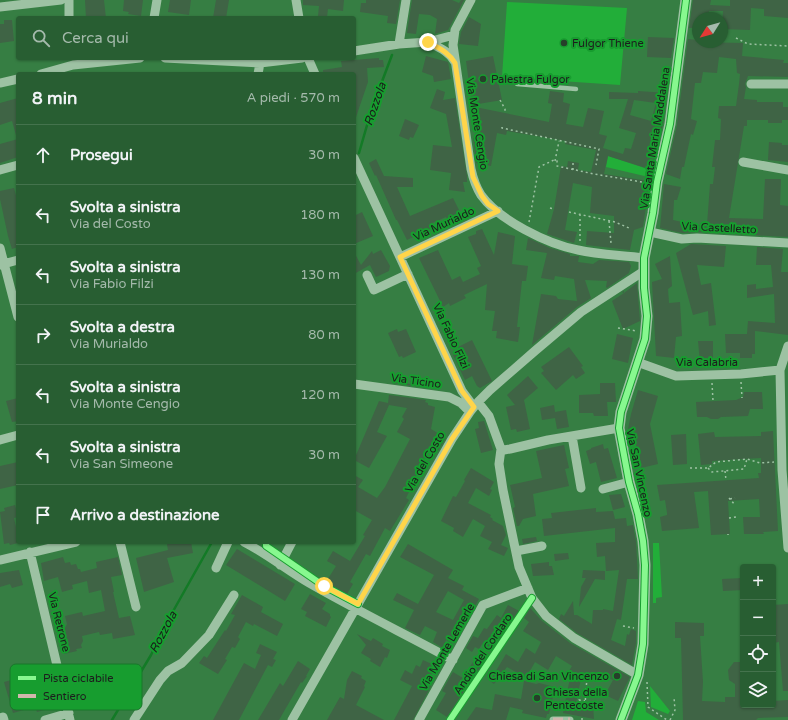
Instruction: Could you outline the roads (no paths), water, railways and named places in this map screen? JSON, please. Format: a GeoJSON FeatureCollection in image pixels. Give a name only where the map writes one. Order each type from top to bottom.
{"type":"FeatureCollection","features":[{"type":"Feature","properties":{"kind":"street"},"geometry":{"type":"LineString","coordinates":[[0,7],[61,0]]}},
{"type":"Feature","properties":{"kind":"street"},"geometry":{"type":"LineString","coordinates":[[69,0],[69,16]]}},
{"type":"Feature","properties":{"kind":"street"},"geometry":{"type":"LineString","coordinates":[[154,16],[157,0]]}},
{"type":"Feature","properties":{"kind":"street"},"geometry":{"type":"LineString","coordinates":[[296,0],[299,16]]}},
{"type":"Feature","properties":{"kind":"street"},"geometry":{"type":"LineString","coordinates":[[399,44],[406,0]]}},
{"type":"Feature","properties":{"kind":"street","name":"Via Monte Cengio"},"geometry":{"type":"LineString","coordinates":[[471,0],[454,35],[453,45],[473,177],[482,196],[488,204],[528,231],[562,247],[579,251],[644,258]]}},
{"type":"Feature","properties":{"kind":"street","name":"Via Santa Maria Maddalena"},"geometry":{"type":"LineString","coordinates":[[650,232],[657,182],[670,124],[686,0]]}},
{"type":"Feature","properties":{"kind":"street"},"geometry":{"type":"LineString","coordinates":[[356,51],[399,44],[428,42],[454,35]]}},
{"type":"Feature","properties":{"kind":"street"},"geometry":{"type":"LineString","coordinates":[[428,42],[446,52],[453,58],[455,63]]}},
{"type":"Feature","properties":{"kind":"street"},"geometry":{"type":"LineString","coordinates":[[56,72],[72,61],[95,60]]}},
{"type":"Feature","properties":{"kind":"street"},"geometry":{"type":"LineString","coordinates":[[203,60],[260,63],[285,60]]}},
{"type":"Feature","properties":{"kind":"street"},"geometry":{"type":"LineString","coordinates":[[309,60],[314,72]]}},
{"type":"Feature","properties":{"kind":"street"},"geometry":{"type":"LineString","coordinates":[[258,72],[260,63]]}},
{"type":"Feature","properties":{"kind":"street"},"geometry":{"type":"LineString","coordinates":[[0,83],[16,79]]}},
{"type":"Feature","properties":{"kind":"street"},"geometry":{"type":"LineString","coordinates":[[752,84],[788,84]]}},
{"type":"Feature","properties":{"kind":"street","name":"Via Fabio Filzi"},"geometry":{"type":"LineString","coordinates":[[356,162],[462,391],[474,407]]}},
{"type":"Feature","properties":{"kind":"street"},"geometry":{"type":"LineString","coordinates":[[743,162],[788,170]]}},
{"type":"Feature","properties":{"kind":"street"},"geometry":{"type":"LineString","coordinates":[[0,170],[16,166]]}},
{"type":"Feature","properties":{"kind":"street","name":"Via Murialdo"},"geometry":{"type":"LineString","coordinates":[[400,257],[498,211]]}},
{"type":"Feature","properties":{"kind":"street","name":"Via Castelletto"},"geometry":{"type":"LineString","coordinates":[[650,232],[686,239],[697,238],[788,243]]}},
{"type":"Feature","properties":{"kind":"street","name":"Via San Vincenzo"},"geometry":{"type":"LineString","coordinates":[[621,720],[642,677],[645,565],[643,540],[638,514],[629,482],[619,428],[621,412],[647,330],[644,258],[650,232]]}},
{"type":"Feature","properties":{"kind":"street"},"geometry":{"type":"LineString","coordinates":[[0,248],[2,265],[16,310]]}},
{"type":"Feature","properties":{"kind":"street"},"geometry":{"type":"LineString","coordinates":[[2,265],[16,261]]}},
{"type":"Feature","properties":{"kind":"street","name":"Via del Costo"},"geometry":{"type":"LineString","coordinates":[[292,720],[452,439],[474,407],[490,390],[581,312],[644,271]]}},
{"type":"Feature","properties":{"kind":"street"},"geometry":{"type":"LineString","coordinates":[[367,274],[374,290],[408,274]]}},
{"type":"Feature","properties":{"kind":"street"},"geometry":{"type":"LineString","coordinates":[[788,346],[780,370],[785,427],[782,461],[788,548]]}},
{"type":"Feature","properties":{"kind":"street","name":"Via Calabria"},"geometry":{"type":"LineString","coordinates":[[637,362],[676,376],[741,374],[780,370]]}},
{"type":"Feature","properties":{"kind":"street","name":"Via Ticino"},"geometry":{"type":"LineString","coordinates":[[356,384],[449,397],[474,407]]}},
{"type":"Feature","properties":{"kind":"street"},"geometry":{"type":"LineString","coordinates":[[474,407],[489,416],[501,449],[498,464],[519,567],[532,598],[546,616],[574,638],[642,677]]}},
{"type":"Feature","properties":{"kind":"street"},"geometry":{"type":"LineString","coordinates":[[501,449],[510,450],[548,440],[619,428]]}},
{"type":"Feature","properties":{"kind":"street"},"geometry":{"type":"LineString","coordinates":[[0,440],[16,436]]}},
{"type":"Feature","properties":{"kind":"street"},"geometry":{"type":"LineString","coordinates":[[572,436],[581,488]]}},
{"type":"Feature","properties":{"kind":"street"},"geometry":{"type":"LineString","coordinates":[[603,489],[629,482]]}},
{"type":"Feature","properties":{"kind":"street"},"geometry":{"type":"LineString","coordinates":[[0,560],[67,544]]}},
{"type":"Feature","properties":{"kind":"street"},"geometry":{"type":"LineString","coordinates":[[120,544],[136,607]]}},
{"type":"Feature","properties":{"kind":"street"},"geometry":{"type":"LineString","coordinates":[[216,568],[227,544]]}},
{"type":"Feature","properties":{"kind":"street"},"geometry":{"type":"LineString","coordinates":[[248,544],[310,583],[453,660]]}},
{"type":"Feature","properties":{"kind":"street"},"geometry":{"type":"LineString","coordinates":[[280,565],[291,544]]}},
{"type":"Feature","properties":{"kind":"street"},"geometry":{"type":"LineString","coordinates":[[516,551],[542,546]]}},
{"type":"Feature","properties":{"kind":"street","name":"Via Retrone"},"geometry":{"type":"LineString","coordinates":[[30,552],[57,664]]}},
{"type":"Feature","properties":{"kind":"street","name":"Via Monte Lemerle"},"geometry":{"type":"LineString","coordinates":[[419,720],[483,606],[528,588]]}},
{"type":"Feature","properties":{"kind":"street"},"geometry":{"type":"LineString","coordinates":[[142,708],[160,680],[168,671],[182,663],[210,635],[234,594]]}},
{"type":"Feature","properties":{"kind":"street"},"geometry":{"type":"LineString","coordinates":[[134,720],[140,710]]}},
{"type":"Feature","properties":{"kind":"street"},"geometry":{"type":"LineString","coordinates":[[45,720],[70,716]]}},
{"type":"Feature","properties":{"kind":"street"},"geometry":{"type":"LineString","coordinates":[[0,718],[3,717],[4,720]]}},
{"type":"Feature","properties":{"kind":"street"},"geometry":{"type":"LineString","coordinates":[[556,720],[570,720]]}},
{"type":"Feature","properties":{"kind":"lane"},"geometry":{"type":"LineString","coordinates":[[517,84],[576,89]]}},
{"type":"Feature","properties":{"kind":"waterway","name":"Rozzola"},"geometry":{"type":"LineString","coordinates":[[359,153],[372,108],[392,55]]}},
{"type":"Feature","properties":{"kind":"waterway","name":"Rozzola"},"geometry":{"type":"LineString","coordinates":[[142,670],[211,544]]}},
{"type":"Feature","properties":{"kind":"waterway","name":"Rozzola"},"geometry":{"type":"LineString","coordinates":[[112,720],[118,710]]}},
{"type":"Feature","properties":{"kind":"place","name":"Fulgor Thiene"},"geometry":{"type":"Point","coordinates":[564,43]}},
{"type":"Feature","properties":{"kind":"place","name":"Palestra Fulgor"},"geometry":{"type":"Point","coordinates":[483,79]}},
{"type":"Feature","properties":{"kind":"place","name":"Chiesa di San Vincenzo"},"geometry":{"type":"Point","coordinates":[617,676]}},
{"type":"Feature","properties":{"kind":"place","name":"Chiesa della Pentecoste"},"geometry":{"type":"Point","coordinates":[537,698]}}]}
